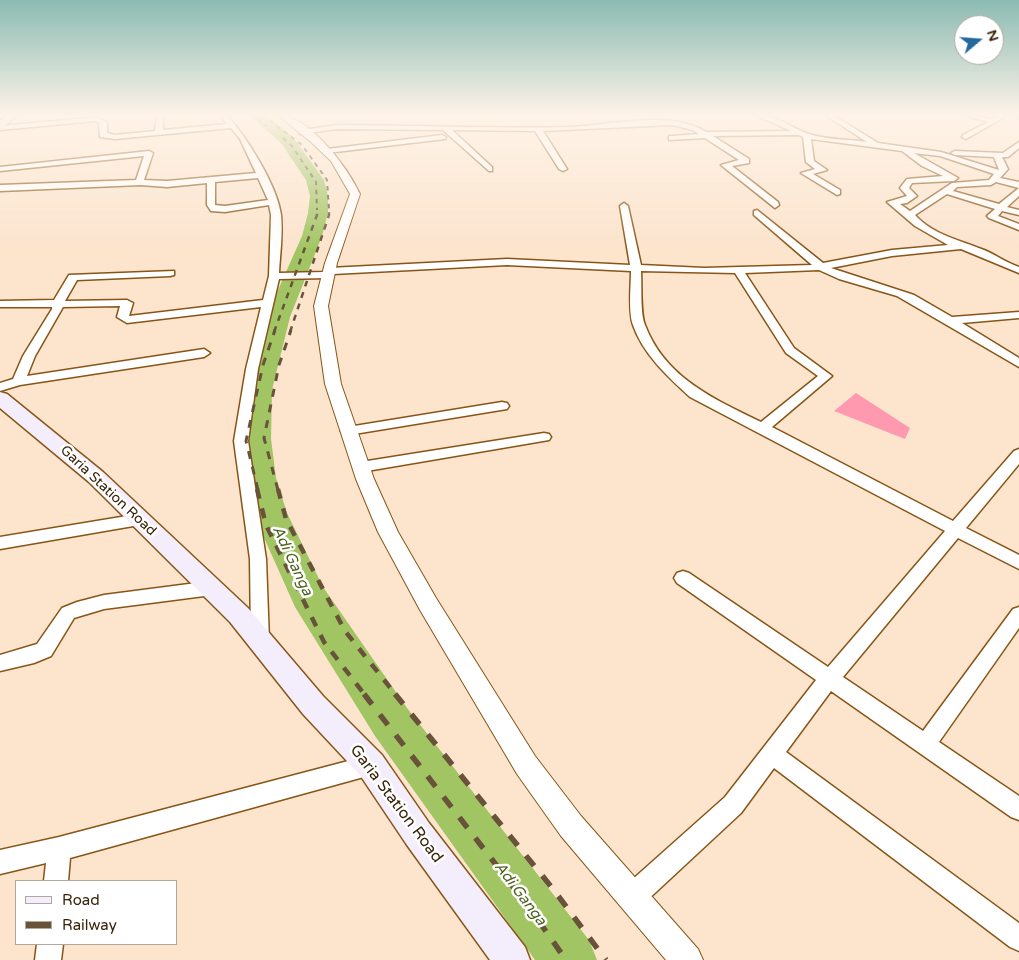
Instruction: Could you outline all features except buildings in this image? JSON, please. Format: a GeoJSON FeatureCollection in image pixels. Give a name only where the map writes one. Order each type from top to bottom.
{"type":"FeatureCollection","features":[{"type":"Feature","properties":{"kind":"main road","name":"Garia Station Road"},"geometry":{"type":"LineString","coordinates":[[9,390],[139,520],[239,615],[313,704],[370,765],[418,834],[512,960]]}},
{"type":"Feature","properties":{"kind":"street"},"geometry":{"type":"LineString","coordinates":[[0,169],[52,160]]}},
{"type":"Feature","properties":{"kind":"street"},"geometry":{"type":"LineString","coordinates":[[141,182],[140,179],[147,160]]}},
{"type":"Feature","properties":{"kind":"street"},"geometry":{"type":"LineString","coordinates":[[254,160],[273,202],[276,215],[274,276],[252,369],[241,441],[258,559],[260,641]]}},
{"type":"Feature","properties":{"kind":"street"},"geometry":{"type":"LineString","coordinates":[[334,160],[345,173],[355,194],[328,273],[321,306],[329,368],[361,467],[393,540],[467,669],[526,765],[571,826],[687,960]]}},
{"type":"Feature","properties":{"kind":"street"},"geometry":{"type":"LineString","coordinates":[[480,160],[489,169]]}},
{"type":"Feature","properties":{"kind":"street"},"geometry":{"type":"LineString","coordinates":[[557,160],[564,170]]}},
{"type":"Feature","properties":{"kind":"street"},"geometry":{"type":"LineString","coordinates":[[744,160],[746,161],[725,165],[775,204],[774,206]]}},
{"type":"Feature","properties":{"kind":"street"},"geometry":{"type":"LineString","coordinates":[[809,160],[823,170],[805,173],[837,192]]}},
{"type":"Feature","properties":{"kind":"street"},"geometry":{"type":"LineString","coordinates":[[919,160],[964,183],[984,184],[998,176],[1004,169],[1002,160]]}},
{"type":"Feature","properties":{"kind":"street"},"geometry":{"type":"LineString","coordinates":[[956,160],[1019,185]]}},
{"type":"Feature","properties":{"kind":"street"},"geometry":{"type":"LineString","coordinates":[[0,188],[141,182],[167,184],[262,175]]}},
{"type":"Feature","properties":{"kind":"street"},"geometry":{"type":"LineString","coordinates":[[954,178],[910,181],[904,188],[913,196],[892,202],[938,236],[959,247],[979,252],[1010,268],[1019,270]]}},
{"type":"Feature","properties":{"kind":"street"},"geometry":{"type":"LineString","coordinates":[[211,180],[214,209],[273,202]]}},
{"type":"Feature","properties":{"kind":"street"},"geometry":{"type":"LineString","coordinates":[[910,215],[945,191],[964,183]]}},
{"type":"Feature","properties":{"kind":"street"},"geometry":{"type":"LineString","coordinates":[[945,191],[1018,213]]}},
{"type":"Feature","properties":{"kind":"street"},"geometry":{"type":"LineString","coordinates":[[1019,191],[1014,200],[1000,208],[992,216],[993,218],[1019,226]]}},
{"type":"Feature","properties":{"kind":"street"},"geometry":{"type":"LineString","coordinates":[[624,206],[636,268],[638,324],[652,349],[669,371],[695,394],[1019,563]]}},
{"type":"Feature","properties":{"kind":"street"},"geometry":{"type":"LineString","coordinates":[[757,213],[822,267],[851,280],[896,291],[1019,364]]}},
{"type":"Feature","properties":{"kind":"street"},"geometry":{"type":"LineString","coordinates":[[274,276],[498,262],[552,262],[636,268],[738,270],[822,267],[892,254],[959,247]]}},
{"type":"Feature","properties":{"kind":"street"},"geometry":{"type":"LineString","coordinates":[[738,270],[790,350],[826,376],[762,428]]}},
{"type":"Feature","properties":{"kind":"street"},"geometry":{"type":"LineString","coordinates":[[9,390],[58,309],[57,304],[73,277],[170,273]]}},
{"type":"Feature","properties":{"kind":"street"},"geometry":{"type":"LineString","coordinates":[[0,304],[38,302],[57,304],[127,303],[123,317],[127,320],[268,303]]}},
{"type":"Feature","properties":{"kind":"street"},"geometry":{"type":"LineString","coordinates":[[949,321],[1019,315]]}},
{"type":"Feature","properties":{"kind":"street"},"geometry":{"type":"LineString","coordinates":[[0,387],[9,390],[204,353]]}},
{"type":"Feature","properties":{"kind":"street"},"geometry":{"type":"LineString","coordinates":[[348,431],[502,406]]}},
{"type":"Feature","properties":{"kind":"street"},"geometry":{"type":"LineString","coordinates":[[361,467],[544,437]]}},
{"type":"Feature","properties":{"kind":"street"},"geometry":{"type":"LineString","coordinates":[[633,896],[734,806],[829,678],[1019,454]]}},
{"type":"Feature","properties":{"kind":"street"},"geometry":{"type":"LineString","coordinates":[[0,543],[139,520]]}},
{"type":"Feature","properties":{"kind":"street"},"geometry":{"type":"LineString","coordinates":[[682,578],[1019,809]]}},
{"type":"Feature","properties":{"kind":"street"},"geometry":{"type":"LineString","coordinates":[[0,663],[34,655],[44,650],[68,613],[83,606],[212,588]]}},
{"type":"Feature","properties":{"kind":"street"},"geometry":{"type":"LineString","coordinates":[[925,745],[1019,614]]}},
{"type":"Feature","properties":{"kind":"street"},"geometry":{"type":"LineString","coordinates":[[772,754],[1019,938]]}},
{"type":"Feature","properties":{"kind":"street"},"geometry":{"type":"LineString","coordinates":[[0,862],[59,849],[370,765]]}},
{"type":"Feature","properties":{"kind":"street"},"geometry":{"type":"LineString","coordinates":[[56,880],[59,849]]}},
{"type":"Feature","properties":{"kind":"street"},"geometry":{"type":"LineString","coordinates":[[48,960],[50,945]]}},
{"type":"Feature","properties":{"kind":"shaded area"},"geometry":{"type":"Polygon","coordinates":[[[856,393],[910,428],[905,439],[834,411],[856,393]]]}},
{"type":"Feature","properties":{"kind":"waterway","name":"Adi Ganga"},"geometry":{"type":"LineString","coordinates":[[301,160],[315,180],[319,196],[318,213],[312,236],[278,317],[258,390],[256,439],[260,478],[270,513],[308,596],[391,722],[569,960]]}},
{"type":"Feature","properties":{"kind":"railway"},"geometry":{"type":"LineString","coordinates":[[301,160],[316,182],[317,210]]}},
{"type":"Feature","properties":{"kind":"railway"},"geometry":{"type":"LineString","coordinates":[[313,160],[327,180],[329,210]]}},
{"type":"Feature","properties":{"kind":"railway"},"geometry":{"type":"LineString","coordinates":[[274,332],[317,215],[317,210]]}},
{"type":"Feature","properties":{"kind":"railway"},"geometry":{"type":"LineString","coordinates":[[290,332],[329,215],[329,210]]}},
{"type":"Feature","properties":{"kind":"railway"},"geometry":{"type":"LineString","coordinates":[[258,490],[246,441],[263,365],[275,330]]}},
{"type":"Feature","properties":{"kind":"railway"},"geometry":{"type":"LineString","coordinates":[[278,490],[264,438],[279,365],[291,330]]}},
{"type":"Feature","properties":{"kind":"railway"},"geometry":{"type":"LineString","coordinates":[[257,489],[266,525],[324,642],[365,695]]}},
{"type":"Feature","properties":{"kind":"railway"},"geometry":{"type":"LineString","coordinates":[[278,489],[286,519],[345,631],[396,695]]}},
{"type":"Feature","properties":{"kind":"railway"},"geometry":{"type":"LineString","coordinates":[[364,694],[531,910],[566,960]]}},
{"type":"Feature","properties":{"kind":"railway"},"geometry":{"type":"LineString","coordinates":[[395,694],[553,889],[606,960]]}}]}
